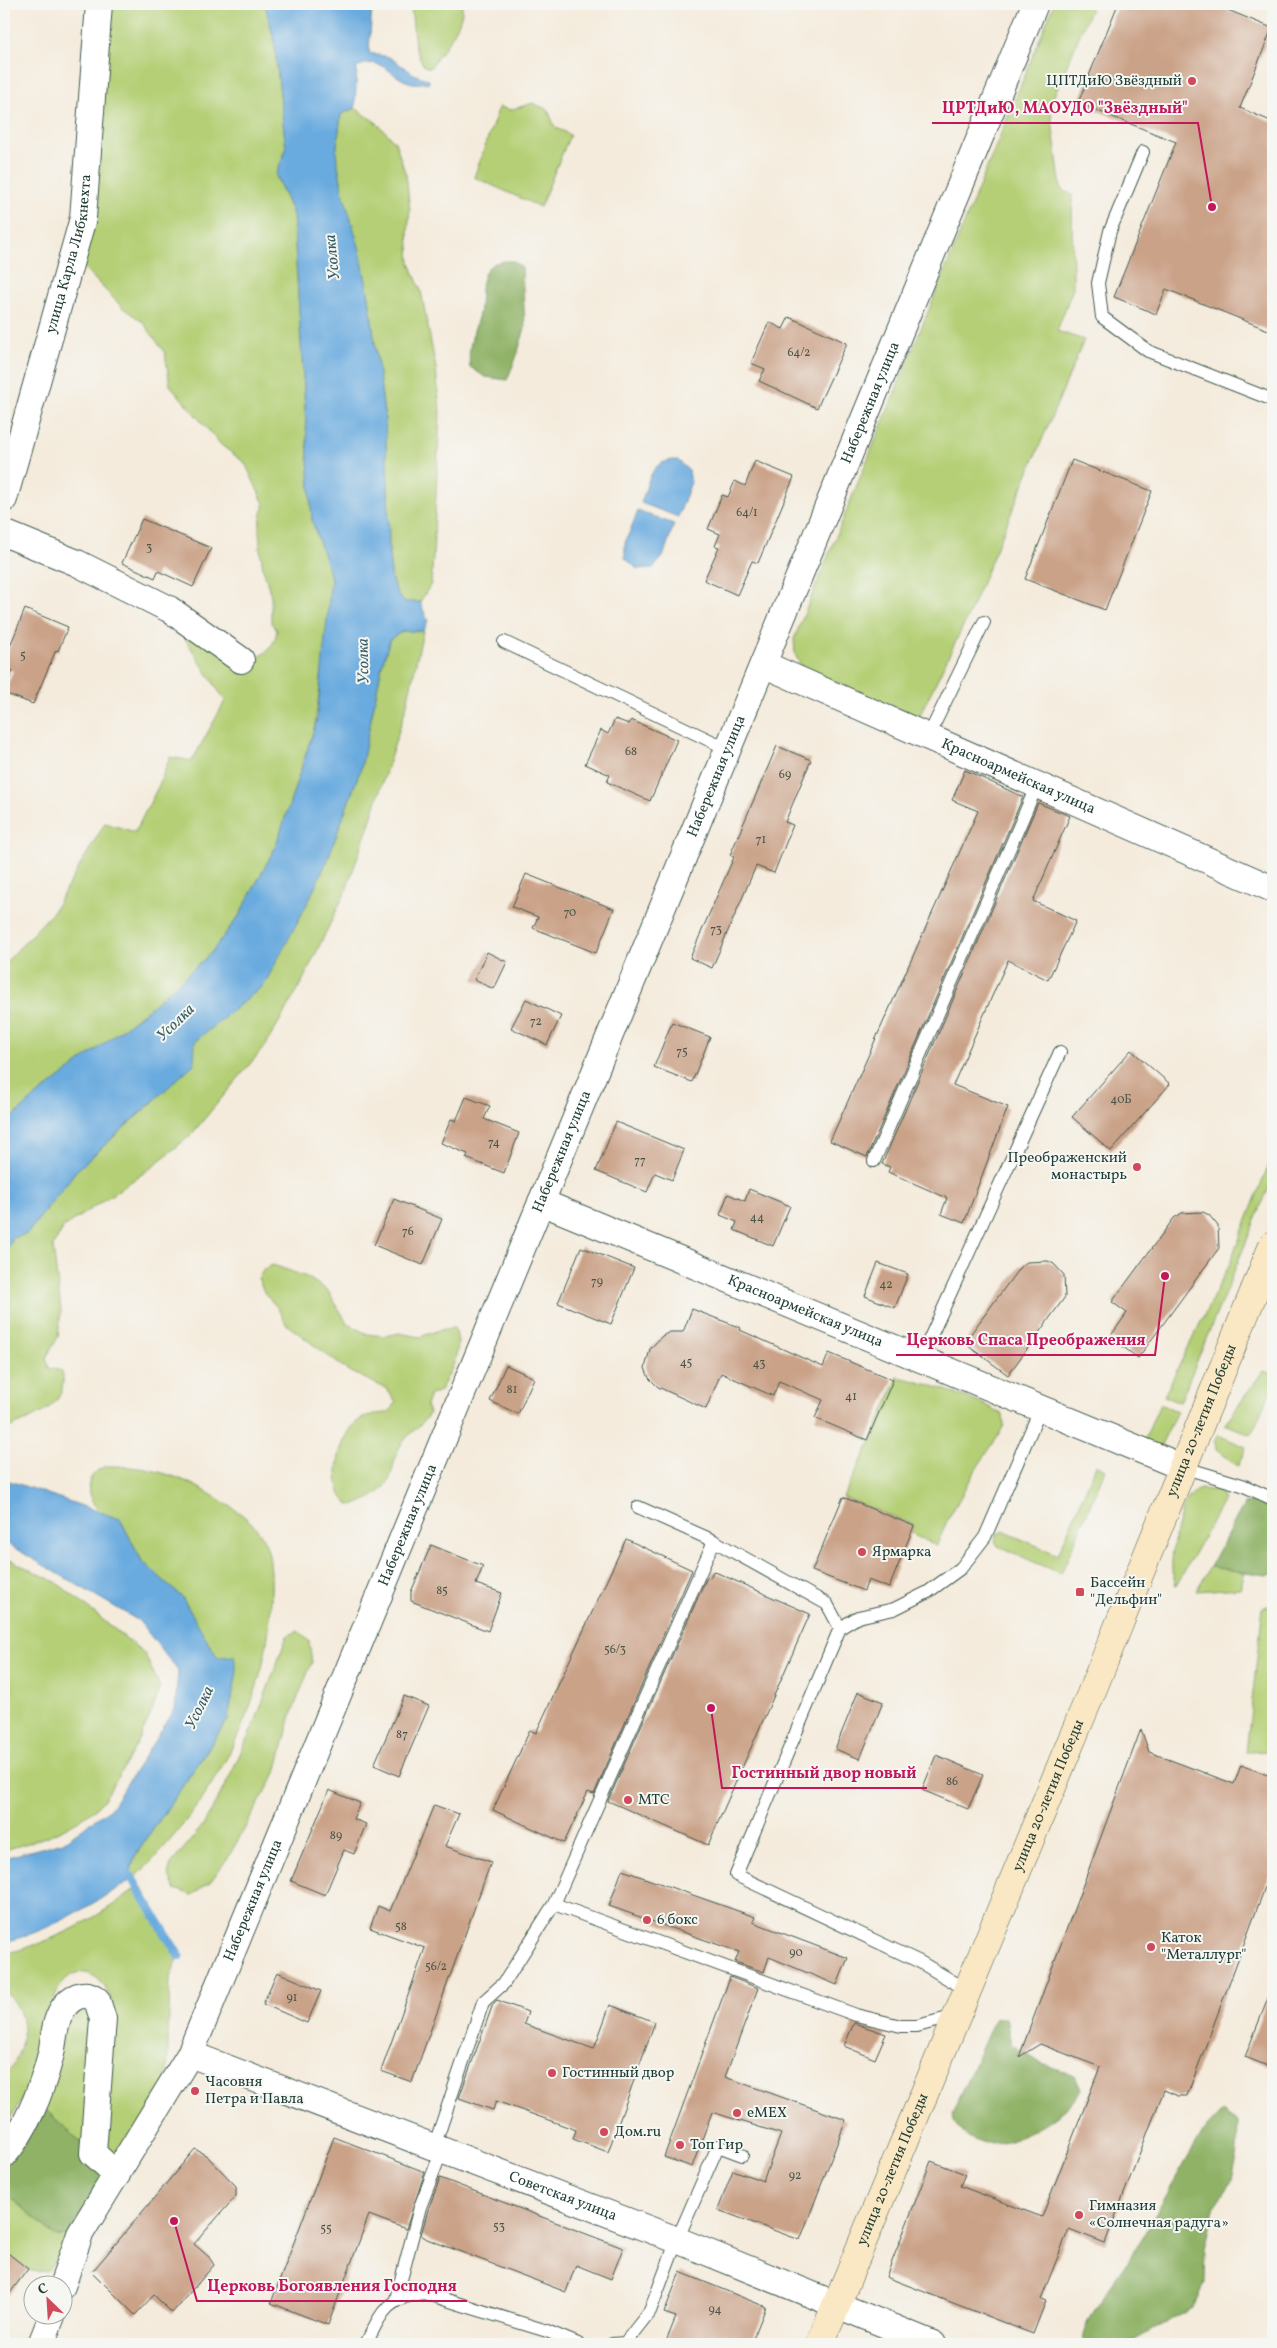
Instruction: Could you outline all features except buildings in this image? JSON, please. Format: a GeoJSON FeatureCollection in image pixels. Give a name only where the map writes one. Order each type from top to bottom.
{"type":"FeatureCollection","features":[{"type":"Feature","properties":{"kind":"street","name":"улица Карла Либкнехта"},"geometry":{"type":"LineString","coordinates":[[4,499],[83,218],[99,4]]}},
{"type":"Feature","properties":{"kind":"street","name":"Набережная улица"},"geometry":{"type":"LineString","coordinates":[[65,2276],[80,2234],[190,2054],[1035,4]]}},
{"type":"Feature","properties":{"kind":"street"},"geometry":{"type":"LineString","coordinates":[[4,533],[77,563],[169,609],[241,660]]}},
{"type":"Feature","properties":{"kind":"street","name":"Красноармейская улица"},"geometry":{"type":"LineString","coordinates":[[763,664],[1273,889]]}},
{"type":"Feature","properties":{"kind":"street","name":"Красноармейская улица"},"geometry":{"type":"LineString","coordinates":[[541,1202],[1040,1410],[1182,1467]]}},
{"type":"Feature","properties":{"kind":"street","name":"улица 20-летия Победы"},"geometry":{"type":"LineString","coordinates":[[820,2344],[1090,1696],[1273,1245]]}},
{"type":"Feature","properties":{"kind":"street"},"geometry":{"type":"LineString","coordinates":[[4,2155],[29,2115],[43,2084],[58,2017],[68,2001],[86,1994],[97,2000],[103,2019],[93,2154],[117,2175]]}},
{"type":"Feature","properties":{"kind":"street","name":"Советская улица"},"geometry":{"type":"LineString","coordinates":[[190,2054],[677,2240],[933,2344]]}},
{"type":"Feature","properties":{"kind":"street"},"geometry":{"type":"LineString","coordinates":[[40,2344],[48,2326]]}},
{"type":"Feature","properties":{"kind":"lane"},"geometry":{"type":"LineString","coordinates":[[1143,152],[1110,231],[1098,283],[1102,317],[1148,351],[1273,400]]}},
{"type":"Feature","properties":{"kind":"lane"},"geometry":{"type":"LineString","coordinates":[[928,737],[984,622]]}},
{"type":"Feature","properties":{"kind":"lane"},"geometry":{"type":"LineString","coordinates":[[504,642],[728,749]]}},
{"type":"Feature","properties":{"kind":"lane"},"geometry":{"type":"LineString","coordinates":[[874,1161],[1036,785]]}},
{"type":"Feature","properties":{"kind":"lane"},"geometry":{"type":"LineString","coordinates":[[920,1360],[1060,1052]]}},
{"type":"Feature","properties":{"kind":"lane"},"geometry":{"type":"LineString","coordinates":[[967,1990],[920,1962],[736,1875],[840,1628],[858,1617],[894,1609],[911,1601],[928,1592],[961,1568],[984,1537],[1040,1410]]}},
{"type":"Feature","properties":{"kind":"lane"},"geometry":{"type":"LineString","coordinates":[[1182,1467],[1242,1485],[1273,1499]]}},
{"type":"Feature","properties":{"kind":"lane"},"geometry":{"type":"LineString","coordinates":[[638,1507],[714,1541],[827,1604],[840,1628]]}},
{"type":"Feature","properties":{"kind":"lane"},"geometry":{"type":"LineString","coordinates":[[396,2299],[420,2207],[483,2002],[504,1983],[554,1904],[714,1541]]}},
{"type":"Feature","properties":{"kind":"lane"},"geometry":{"type":"LineString","coordinates":[[554,1904],[856,2015],[901,2026],[917,2026],[956,2016]]}},
{"type":"Feature","properties":{"kind":"lane"},"geometry":{"type":"LineString","coordinates":[[612,2344],[625,2343],[650,2311],[677,2240],[718,2146],[742,2155]]}},
{"type":"Feature","properties":{"kind":"lane"},"geometry":{"type":"LineString","coordinates":[[366,2344],[383,2310],[396,2299],[410,2294],[424,2293],[449,2299],[547,2331],[578,2344]]}},
{"type":"Feature","properties":{"kind":"green space"},"geometry":{"type":"Polygon","coordinates":[[[105,4],[265,4],[274,40],[286,149],[276,176],[293,214],[312,520],[331,578],[325,651],[314,729],[276,846],[239,916],[210,954],[152,1006],[34,1098],[4,1125],[4,1019],[7,1014],[4,1007],[4,961],[7,961],[52,913],[105,823],[135,832],[159,785],[170,757],[192,761],[225,701],[175,623],[241,666],[259,657],[269,649],[277,630],[271,623],[271,596],[260,549],[259,528],[264,504],[245,463],[221,445],[170,385],[165,353],[143,322],[123,308],[78,262],[105,4]]]}},
{"type":"Feature","properties":{"kind":"green space"},"geometry":{"type":"Polygon","coordinates":[[[411,4],[462,4],[462,12],[456,29],[430,68],[424,66],[415,48],[411,4]]]}},
{"type":"Feature","properties":{"kind":"green space"},"geometry":{"type":"Polygon","coordinates":[[[1054,4],[1093,4],[1050,105],[1061,189],[1072,195],[1073,288],[1057,331],[1084,340],[968,616],[918,719],[801,667],[795,654],[794,639],[1054,4]]]}},
{"type":"Feature","properties":{"kind":"green space"},"geometry":{"type":"Polygon","coordinates":[[[533,103],[548,110],[555,127],[570,135],[540,207],[474,177],[499,107],[510,110],[533,103]]]}},
{"type":"Feature","properties":{"kind":"green space"},"geometry":{"type":"Polygon","coordinates":[[[355,108],[377,123],[395,142],[406,175],[410,210],[408,231],[410,263],[421,291],[436,368],[440,412],[433,557],[431,584],[420,602],[405,602],[399,597],[392,581],[389,555],[385,421],[369,297],[343,193],[336,154],[341,114],[355,108]]]}},
{"type":"Feature","properties":{"kind":"green space"},"geometry":{"type":"Polygon","coordinates":[[[513,261],[522,268],[525,328],[507,380],[485,377],[470,367],[469,360],[480,309],[483,278],[488,268],[493,264],[513,261]]]}},
{"type":"Feature","properties":{"kind":"green space"},"geometry":{"type":"Polygon","coordinates":[[[403,631],[423,631],[406,708],[345,893],[300,986],[265,1046],[191,1135],[148,1170],[64,1227],[53,1246],[61,1311],[58,1337],[46,1358],[49,1368],[62,1371],[63,1383],[60,1394],[55,1402],[38,1415],[6,1429],[4,1428],[4,1259],[12,1238],[27,1234],[76,1171],[153,1102],[195,1041],[264,985],[327,861],[361,768],[382,665],[390,639],[403,631]]]}},
{"type":"Feature","properties":{"kind":"green space"},"geometry":{"type":"Polygon","coordinates":[[[1273,1154],[1273,1177],[1180,1402],[1164,1396],[1229,1265],[1273,1154]]]}},
{"type":"Feature","properties":{"kind":"green space"},"geometry":{"type":"Polygon","coordinates":[[[273,1265],[307,1277],[328,1291],[347,1323],[367,1334],[384,1336],[399,1333],[420,1337],[439,1330],[454,1328],[457,1336],[458,1344],[455,1360],[440,1391],[430,1395],[426,1405],[429,1413],[399,1448],[387,1483],[373,1497],[361,1502],[349,1505],[342,1497],[337,1473],[340,1452],[344,1441],[355,1424],[362,1418],[389,1412],[396,1403],[387,1389],[347,1370],[286,1324],[277,1307],[265,1294],[258,1278],[265,1268],[273,1265]]]}},
{"type":"Feature","properties":{"kind":"green space"},"geometry":{"type":"Polygon","coordinates":[[[1263,1371],[1273,1374],[1273,1386],[1251,1435],[1225,1424],[1263,1371]]]}},
{"type":"Feature","properties":{"kind":"green space"},"geometry":{"type":"Polygon","coordinates":[[[898,1377],[937,1387],[980,1403],[1003,1415],[1004,1425],[947,1521],[937,1545],[915,1536],[911,1532],[914,1525],[843,1497],[871,1442],[898,1377]]]}},
{"type":"Feature","properties":{"kind":"green space"},"geometry":{"type":"Polygon","coordinates":[[[1160,1404],[1177,1411],[1160,1447],[1143,1443],[1160,1404]]]}},
{"type":"Feature","properties":{"kind":"green space"},"geometry":{"type":"Polygon","coordinates":[[[1218,1435],[1246,1447],[1238,1466],[1216,1449],[1215,1442],[1218,1435]]]}},
{"type":"Feature","properties":{"kind":"green space"},"geometry":{"type":"Polygon","coordinates":[[[1273,1440],[1273,1484],[1268,1479],[1265,1463],[1273,1440]]]}},
{"type":"Feature","properties":{"kind":"green space"},"geometry":{"type":"Polygon","coordinates":[[[1096,1465],[1105,1470],[1061,1574],[998,1546],[995,1541],[996,1535],[1003,1531],[1058,1555],[1096,1465]]]}},
{"type":"Feature","properties":{"kind":"green space"},"geometry":{"type":"Polygon","coordinates":[[[107,1466],[122,1466],[164,1473],[202,1489],[233,1508],[250,1521],[264,1540],[269,1555],[271,1572],[268,1638],[259,1678],[246,1716],[230,1752],[210,1787],[186,1820],[161,1851],[133,1880],[130,1875],[135,1856],[228,1720],[217,1657],[182,1597],[142,1561],[120,1519],[103,1513],[95,1506],[91,1499],[89,1493],[90,1480],[99,1469],[107,1466]]]}},
{"type":"Feature","properties":{"kind":"green space"},"geometry":{"type":"Polygon","coordinates":[[[1201,1489],[1219,1491],[1224,1500],[1176,1586],[1172,1561],[1178,1524],[1187,1500],[1193,1493],[1201,1489]]]}},
{"type":"Feature","properties":{"kind":"green space"},"geometry":{"type":"Polygon","coordinates":[[[1255,1501],[1273,1509],[1273,1573],[1266,1575],[1210,1567],[1244,1504],[1255,1501]]]}},
{"type":"Feature","properties":{"kind":"green space"},"geometry":{"type":"Polygon","coordinates":[[[4,1557],[56,1582],[144,1653],[160,1687],[135,1748],[99,1805],[78,1821],[54,1833],[4,1850],[4,1557]]]}},
{"type":"Feature","properties":{"kind":"green space"},"geometry":{"type":"Polygon","coordinates":[[[1210,1567],[1245,1572],[1240,1588],[1196,1591],[1210,1567]]]}},
{"type":"Feature","properties":{"kind":"green space"},"geometry":{"type":"Polygon","coordinates":[[[1273,1605],[1273,1751],[1246,1752],[1263,1607],[1273,1605]]]}},
{"type":"Feature","properties":{"kind":"green space"},"geometry":{"type":"Polygon","coordinates":[[[298,1631],[309,1641],[312,1662],[291,1715],[276,1773],[229,1856],[211,1881],[192,1895],[175,1889],[168,1874],[171,1864],[204,1824],[227,1782],[257,1717],[287,1636],[298,1631]]]}},
{"type":"Feature","properties":{"kind":"green space"},"geometry":{"type":"Polygon","coordinates":[[[137,1887],[179,1956],[170,1977],[167,2082],[115,2165],[104,2155],[111,2000],[102,1983],[86,1973],[76,1973],[67,1978],[61,1986],[52,2007],[26,2093],[4,2129],[4,2082],[18,2055],[23,2036],[23,2026],[17,2007],[4,1991],[4,1954],[40,1943],[74,1928],[122,1899],[137,1887]]]}},
{"type":"Feature","properties":{"kind":"green space"},"geometry":{"type":"Polygon","coordinates":[[[93,1996],[93,2153],[36,2101],[56,2025],[93,1996]]]}},
{"type":"Feature","properties":{"kind":"green space"},"geometry":{"type":"Polygon","coordinates":[[[995,2018],[1006,2018],[1011,2044],[1039,2062],[1075,2076],[1081,2089],[1061,2112],[1032,2132],[999,2142],[983,2143],[970,2138],[963,2132],[953,2122],[952,2114],[995,2018]]]}},
{"type":"Feature","properties":{"kind":"green space"},"geometry":{"type":"Polygon","coordinates":[[[36,2101],[112,2171],[68,2236],[54,2235],[4,2191],[4,2158],[36,2101]]]}},
{"type":"Feature","properties":{"kind":"green space"},"geometry":{"type":"Polygon","coordinates":[[[1222,2111],[1238,2122],[1237,2152],[1231,2182],[1215,2205],[1205,2248],[1204,2284],[1193,2307],[1128,2344],[1083,2344],[1085,2333],[1095,2309],[1134,2251],[1205,2129],[1222,2111]]]}},
{"type":"Feature","properties":{"kind":"green space"},"geometry":{"type":"Polygon","coordinates":[[[4,2191],[54,2235],[74,2231],[48,2270],[35,2271],[24,2268],[4,2252],[4,2191]]]}},
{"type":"Feature","properties":{"kind":"water","name":"Усолка"},"geometry":{"type":"Polygon","coordinates":[[[265,4],[372,4],[369,53],[389,57],[414,74],[429,80],[429,83],[406,81],[387,69],[374,64],[357,67],[355,108],[341,114],[336,154],[343,193],[360,250],[369,297],[385,421],[389,555],[392,581],[399,597],[405,602],[420,602],[428,621],[423,631],[403,631],[390,639],[382,665],[361,768],[327,861],[307,904],[264,985],[195,1041],[194,1064],[76,1171],[27,1234],[12,1238],[4,1259],[4,1125],[34,1098],[152,1006],[210,954],[239,916],[276,846],[317,719],[331,578],[312,520],[293,214],[276,175],[286,149],[274,40],[265,4]]]}},
{"type":"Feature","properties":{"kind":"water"},"geometry":{"type":"Polygon","coordinates":[[[678,460],[689,471],[691,482],[678,517],[641,503],[649,479],[656,467],[662,463],[678,460]]]}},
{"type":"Feature","properties":{"kind":"water"},"geometry":{"type":"Polygon","coordinates":[[[638,511],[674,524],[663,557],[653,568],[637,569],[625,558],[625,543],[638,511]]]}},
{"type":"Feature","properties":{"kind":"water","name":"Усолка"},"geometry":{"type":"Polygon","coordinates":[[[4,1479],[120,1519],[142,1561],[182,1597],[217,1657],[234,1656],[237,1672],[228,1719],[135,1856],[128,1882],[52,1925],[20,1938],[4,1942],[4,1858],[63,1842],[111,1808],[175,1709],[178,1671],[139,1621],[4,1542],[4,1479]]]}},
{"type":"Feature","properties":{"kind":"waterway"},"geometry":{"type":"LineString","coordinates":[[130,1875],[179,1956]]}},
{"type":"Feature","properties":{"kind":"place","name":"ЦПТДиЮ Звёздный"},"geometry":{"type":"Point","coordinates":[1192,81]}},
{"type":"Feature","properties":{"kind":"place","name":"ЦРТДиЮ, МАОУДО \"Звёздный\""},"geometry":{"type":"Point","coordinates":[1212,207]}},
{"type":"Feature","properties":{"kind":"place","name":"Преображенский монастырь"},"geometry":{"type":"Point","coordinates":[1137,1167]}},
{"type":"Feature","properties":{"kind":"place","name":"Церковь Спаса Преображения"},"geometry":{"type":"Point","coordinates":[1165,1276]}},
{"type":"Feature","properties":{"kind":"place","name":"Ярмарка"},"geometry":{"type":"Point","coordinates":[862,1552]}},
{"type":"Feature","properties":{"kind":"place","name":"Бассейн \"Дельфин\""},"geometry":{"type":"Point","coordinates":[1080,1592]}},
{"type":"Feature","properties":{"kind":"place","name":"Гостинный двор новый"},"geometry":{"type":"Point","coordinates":[711,1708]}},
{"type":"Feature","properties":{"kind":"place","name":"МТС"},"geometry":{"type":"Point","coordinates":[628,1800]}},
{"type":"Feature","properties":{"kind":"place","name":"6 бокс"},"geometry":{"type":"Point","coordinates":[647,1920]}},
{"type":"Feature","properties":{"kind":"place","name":"Каток \"Металлург\""},"geometry":{"type":"Point","coordinates":[1151,1947]}},
{"type":"Feature","properties":{"kind":"place","name":"Гостинный двор"},"geometry":{"type":"Point","coordinates":[552,2073]}},
{"type":"Feature","properties":{"kind":"place","name":"Часовня Петра и Павла"},"geometry":{"type":"Point","coordinates":[195,2091]}},
{"type":"Feature","properties":{"kind":"place","name":"eMEX"},"geometry":{"type":"Point","coordinates":[737,2113]}},
{"type":"Feature","properties":{"kind":"place","name":"Дом.ru"},"geometry":{"type":"Point","coordinates":[604,2132]}},
{"type":"Feature","properties":{"kind":"place","name":"Топ Гир"},"geometry":{"type":"Point","coordinates":[680,2145]}},
{"type":"Feature","properties":{"kind":"place","name":"Гимназия «Солнечная радуга»"},"geometry":{"type":"Point","coordinates":[1079,2215]}},
{"type":"Feature","properties":{"kind":"place","name":"Церковь Богоявления Господня"},"geometry":{"type":"Point","coordinates":[174,2221]}}]}
